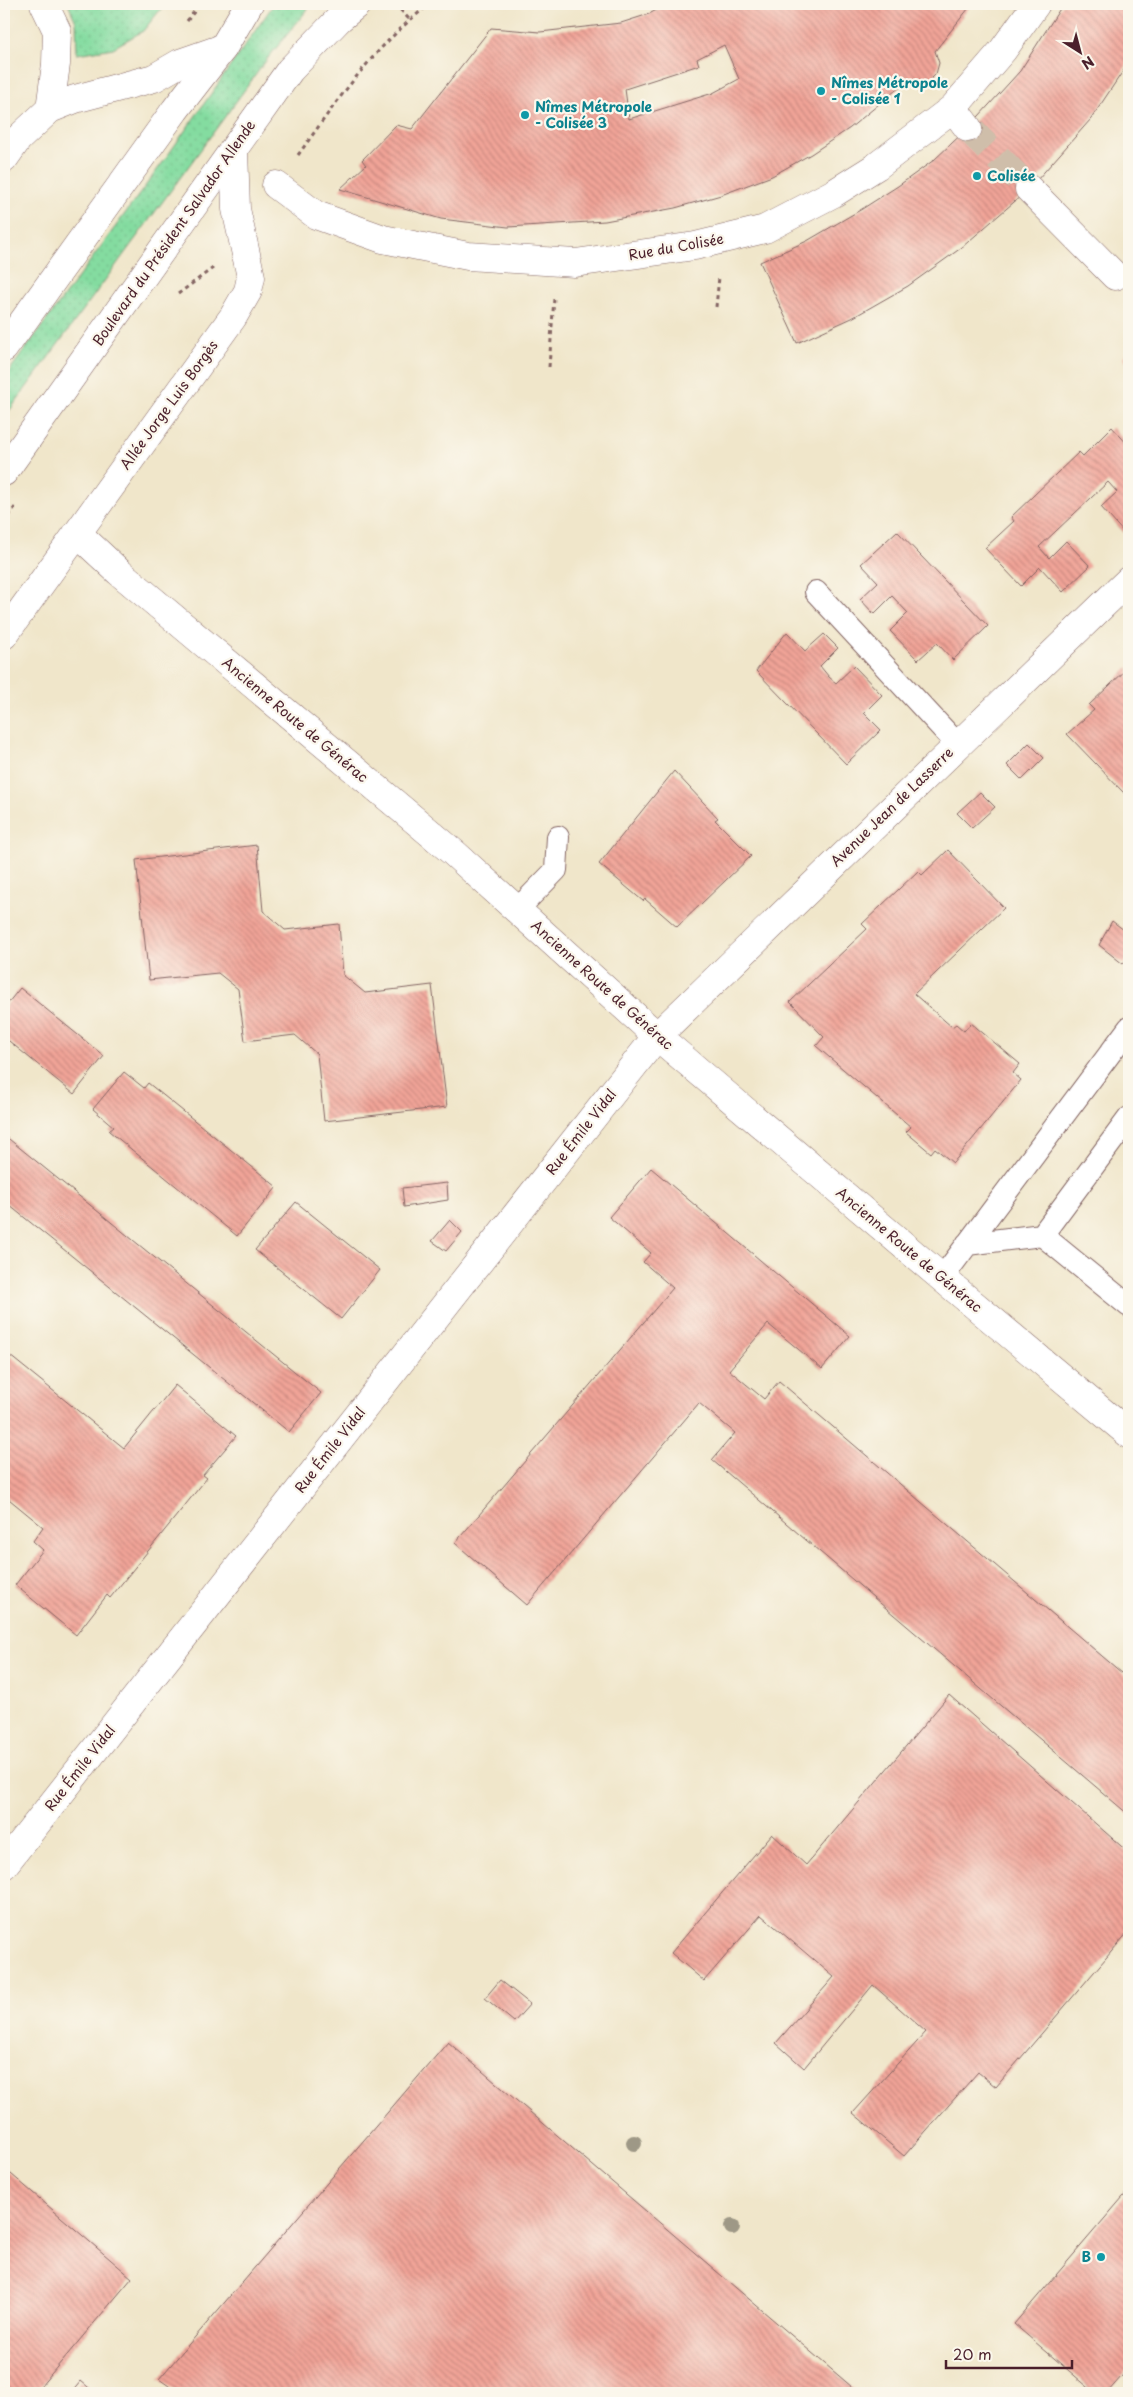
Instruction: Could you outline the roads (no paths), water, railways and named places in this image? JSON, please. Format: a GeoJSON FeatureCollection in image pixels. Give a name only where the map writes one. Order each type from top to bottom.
{"type":"FeatureCollection","features":[{"type":"Feature","properties":{"kind":"street"},"geometry":{"type":"LineString","coordinates":[[44,4],[57,31],[56,64],[50,109]]}},
{"type":"Feature","properties":{"kind":"street"},"geometry":{"type":"LineString","coordinates":[[4,348],[175,110],[223,48],[249,4]]}},
{"type":"Feature","properties":{"kind":"street","name":"Boulevard du Président Salvador Allende"},"geometry":{"type":"LineString","coordinates":[[4,472],[290,70],[338,18],[357,4]]}},
{"type":"Feature","properties":{"kind":"street","name":"Rue du Colisée"},"geometry":{"type":"LineString","coordinates":[[276,185],[316,215],[383,239],[468,256],[575,263],[695,246],[765,228],[834,193],[960,118],[1003,50],[1036,4]]}},
{"type":"Feature","properties":{"kind":"street"},"geometry":{"type":"LineString","coordinates":[[4,160],[18,139],[50,109],[75,99],[154,78],[180,63],[223,48]]}},
{"type":"Feature","properties":{"kind":"street","name":"Allée Jorge Luis Borgès"},"geometry":{"type":"LineString","coordinates":[[4,635],[233,317],[248,291],[251,277],[236,209],[234,150]]}},
{"type":"Feature","properties":{"kind":"street"},"geometry":{"type":"LineString","coordinates":[[1029,189],[1115,276]]}},
{"type":"Feature","properties":{"kind":"street","name":"Ancienne Route de Générac"},"geometry":{"type":"LineString","coordinates":[[77,534],[119,572],[518,910],[657,1036],[1129,1434]]}},
{"type":"Feature","properties":{"kind":"street","name":"Avenue Jean de Lasserre"},"geometry":{"type":"LineString","coordinates":[[657,1036],[957,744],[1129,580]]}},
{"type":"Feature","properties":{"kind":"street","name":"Rue Émile Vidal"},"geometry":{"type":"LineString","coordinates":[[4,1865],[657,1036]]}},
{"type":"Feature","properties":{"kind":"lane"},"geometry":{"type":"LineString","coordinates":[[816,592],[957,744]]}},
{"type":"Feature","properties":{"kind":"lane"},"geometry":{"type":"LineString","coordinates":[[518,910],[556,870],[558,837]]}},
{"type":"Feature","properties":{"kind":"lane"},"geometry":{"type":"LineString","coordinates":[[942,1278],[1129,1028]]}},
{"type":"Feature","properties":{"kind":"lane"},"geometry":{"type":"LineString","coordinates":[[1042,1235],[1129,1118]]}},
{"type":"Feature","properties":{"kind":"lane"},"geometry":{"type":"LineString","coordinates":[[967,1244],[1042,1235],[1129,1306]]}},
{"type":"Feature","properties":{"kind":"tunnel"},"geometry":{"type":"LineString","coordinates":[[968,128],[1029,189]]}},
{"type":"Feature","properties":{"kind":"place","name":"Nîmes Métropole - Colisée 1"},"geometry":{"type":"Point","coordinates":[821,91]}},
{"type":"Feature","properties":{"kind":"place","name":"Nîmes Métropole - Colisée 3"},"geometry":{"type":"Point","coordinates":[525,115]}},
{"type":"Feature","properties":{"kind":"place","name":"Colisée"},"geometry":{"type":"Point","coordinates":[977,176]}},
{"type":"Feature","properties":{"kind":"place","name":"B"},"geometry":{"type":"Point","coordinates":[1101,2257]}}]}
